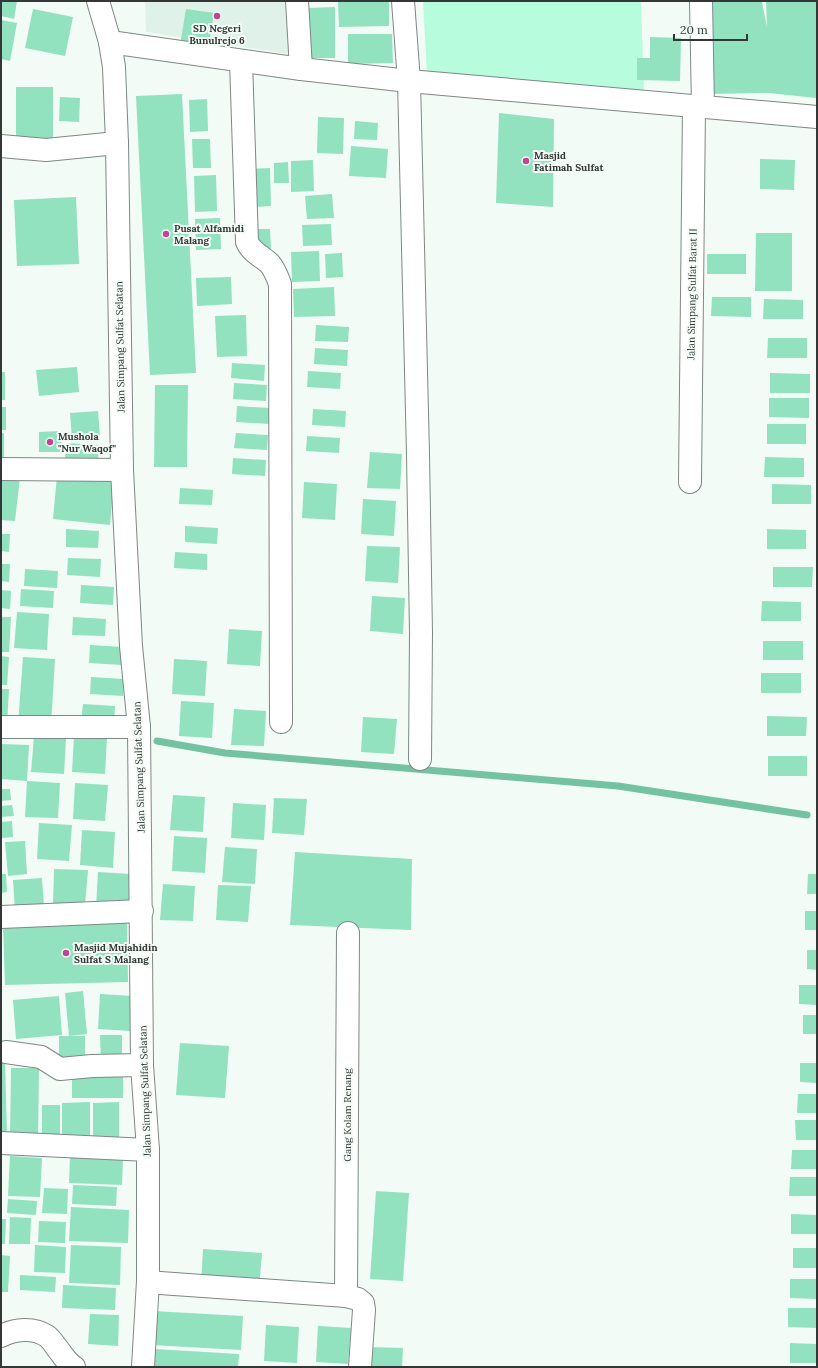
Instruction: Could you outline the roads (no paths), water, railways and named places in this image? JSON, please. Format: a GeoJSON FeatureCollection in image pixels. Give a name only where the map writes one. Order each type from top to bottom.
{"type":"FeatureCollection","features":[{"type":"Feature","properties":{"kind":"street","name":"Jalan Simpang Sulfat Selatan"},"geometry":{"type":"LineString","coordinates":[[98,1],[110,42],[114,67],[117,143],[122,470],[131,646],[139,727],[142,911],[142,1066],[148,1150],[148,1281],[143,1367]]}},
{"type":"Feature","properties":{"kind":"street"},"geometry":{"type":"LineString","coordinates":[[297,1],[300,69]]}},
{"type":"Feature","properties":{"kind":"street"},"geometry":{"type":"LineString","coordinates":[[403,1],[409,80],[420,587],[420,759]]}},
{"type":"Feature","properties":{"kind":"street","name":"Jalan Simpang Sulfat Barat II"},"geometry":{"type":"LineString","coordinates":[[690,482],[701,1]]}},
{"type":"Feature","properties":{"kind":"street"},"geometry":{"type":"LineString","coordinates":[[110,42],[241,62],[300,69],[817,117]]}},
{"type":"Feature","properties":{"kind":"street"},"geometry":{"type":"LineString","coordinates":[[241,62],[247,242],[250,249],[269,264],[277,274],[280,284],[281,722]]}},
{"type":"Feature","properties":{"kind":"street"},"geometry":{"type":"LineString","coordinates":[[1,146],[46,150],[117,143]]}},
{"type":"Feature","properties":{"kind":"street"},"geometry":{"type":"LineString","coordinates":[[1,469],[122,470]]}},
{"type":"Feature","properties":{"kind":"street"},"geometry":{"type":"LineString","coordinates":[[1,727],[139,727]]}},
{"type":"Feature","properties":{"kind":"street"},"geometry":{"type":"LineString","coordinates":[[1,917],[142,911]]}},
{"type":"Feature","properties":{"kind":"street","name":"Gang Kolam Renang"},"geometry":{"type":"LineString","coordinates":[[346,1296],[348,933]]}},
{"type":"Feature","properties":{"kind":"street"},"geometry":{"type":"LineString","coordinates":[[6,1052],[41,1057],[60,1069],[92,1066],[142,1066]]}},
{"type":"Feature","properties":{"kind":"street"},"geometry":{"type":"LineString","coordinates":[[1,1143],[148,1150]]}},
{"type":"Feature","properties":{"kind":"street"},"geometry":{"type":"LineString","coordinates":[[148,1281],[346,1296],[358,1299],[363,1303],[364,1310],[360,1367]]}},
{"type":"Feature","properties":{"kind":"street"},"geometry":{"type":"LineString","coordinates":[[1,1336],[8,1332],[24,1329],[48,1336],[68,1363],[74,1367]]}},
{"type":"Feature","properties":{"kind":"waterway"},"geometry":{"type":"LineString","coordinates":[[157,741],[225,753],[618,786],[807,815]]}},
{"type":"Feature","properties":{"kind":"place","name":"SD Negeri Bunulrejo 6"},"geometry":{"type":"Point","coordinates":[217,16]}},
{"type":"Feature","properties":{"kind":"place","name":"Masjid Fatimah Sulfat"},"geometry":{"type":"Point","coordinates":[526,161]}},
{"type":"Feature","properties":{"kind":"place","name":"Pusat Alfamidi Malang"},"geometry":{"type":"Point","coordinates":[166,234]}},
{"type":"Feature","properties":{"kind":"place","name":"Mushola \"Nur Waqof\""},"geometry":{"type":"Point","coordinates":[50,442]}},
{"type":"Feature","properties":{"kind":"place","name":"Masjid Mujahidin Sulfat S Malang"},"geometry":{"type":"Point","coordinates":[66,953]}}]}
